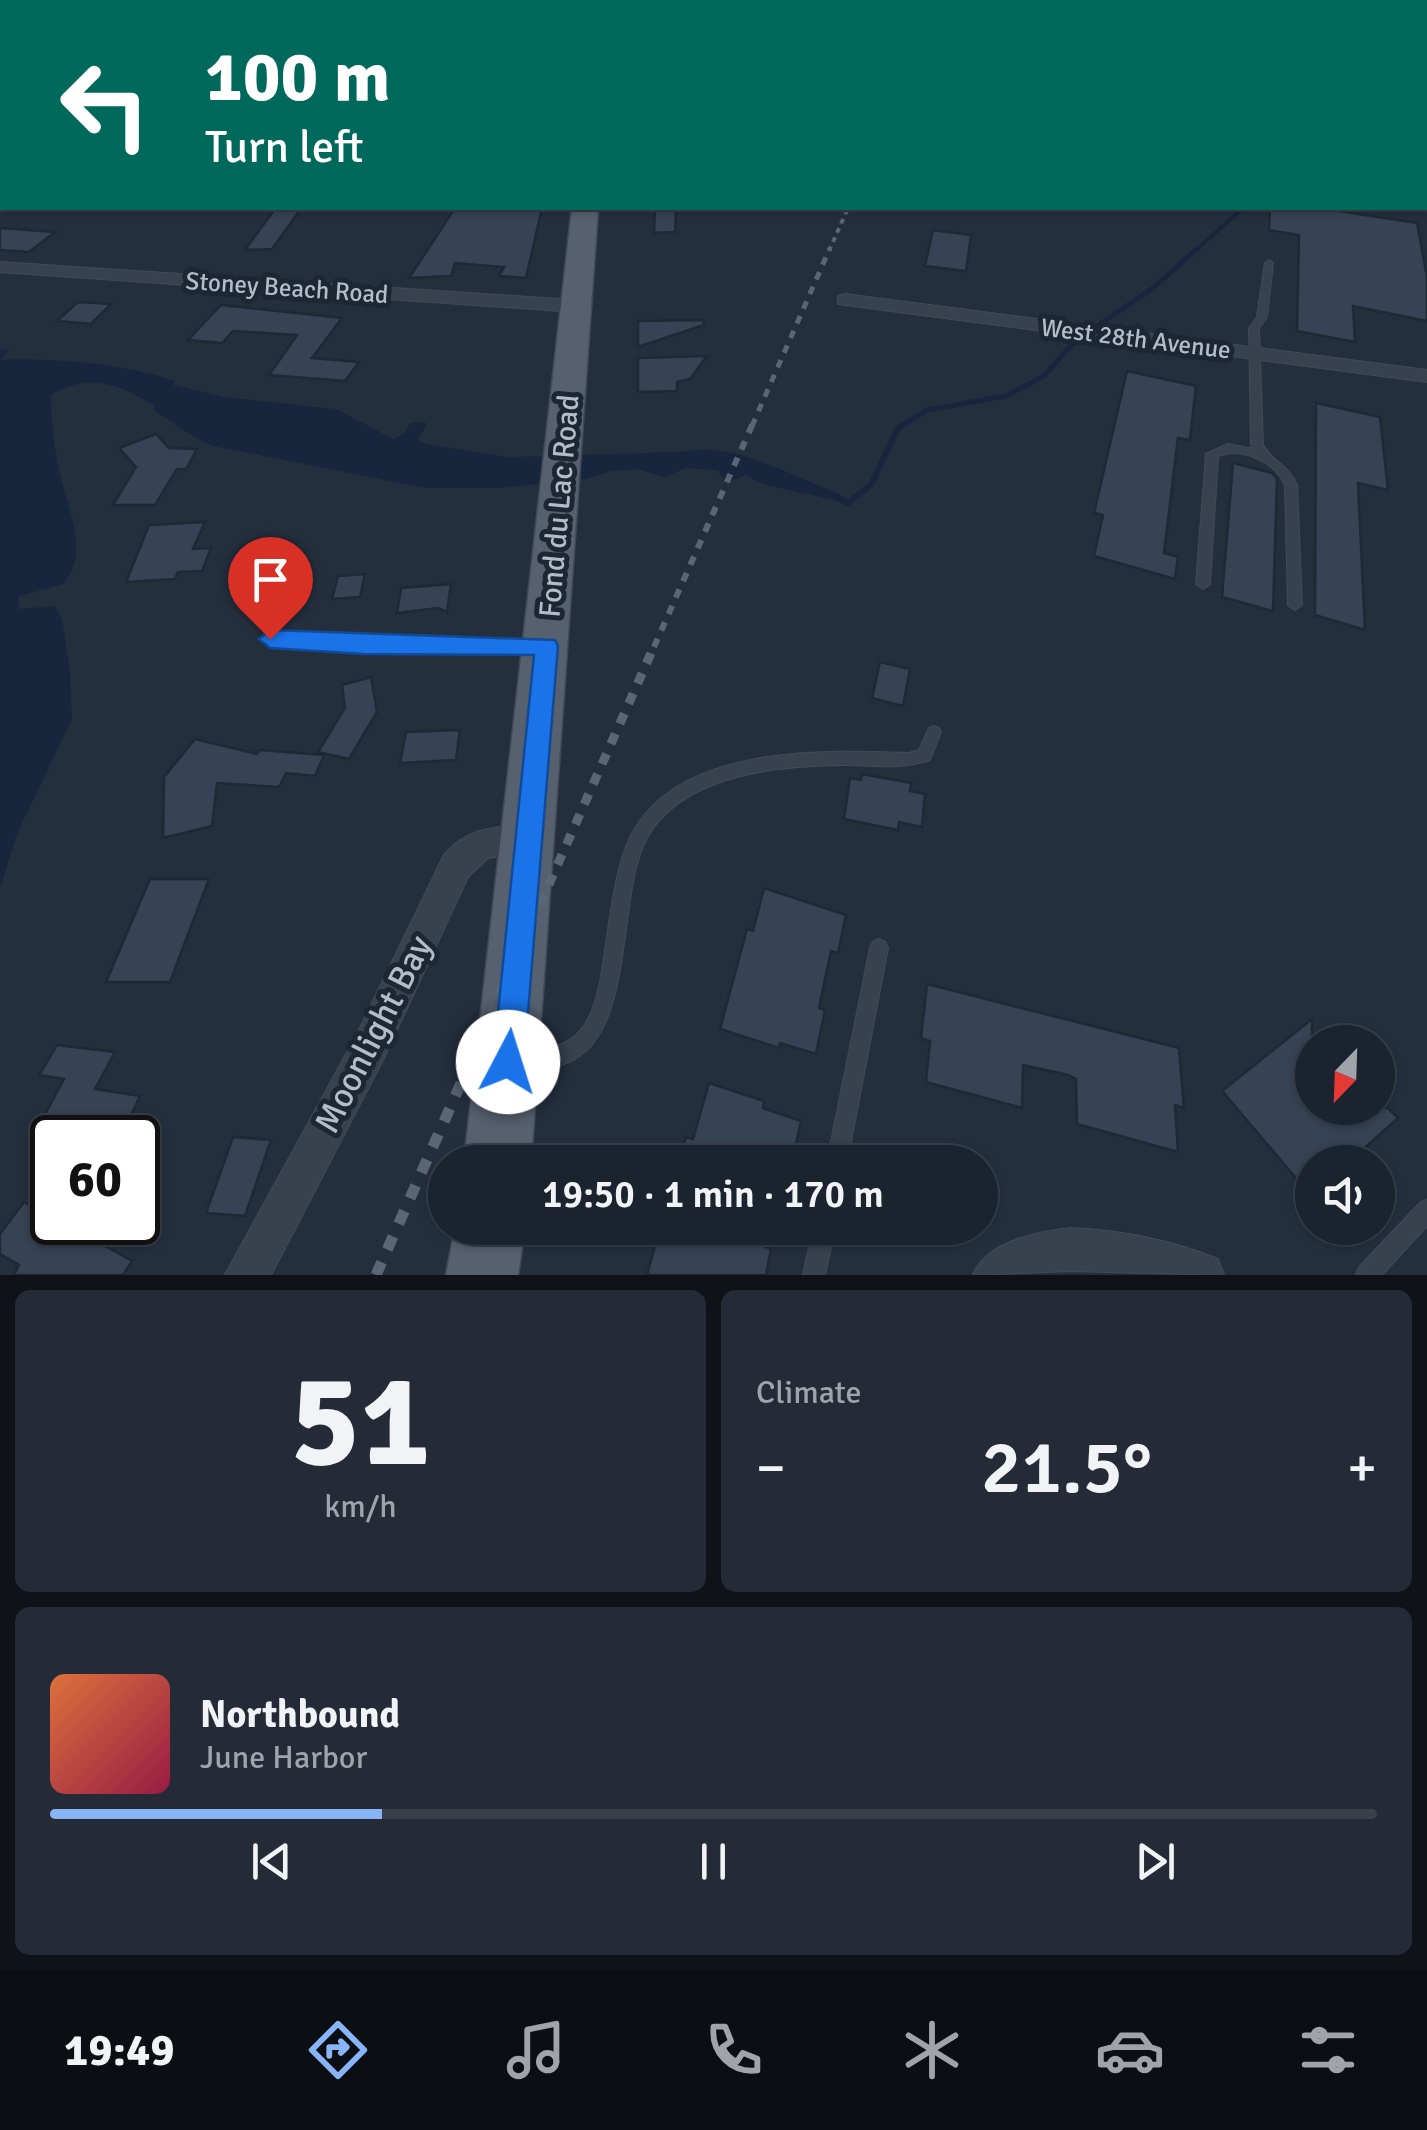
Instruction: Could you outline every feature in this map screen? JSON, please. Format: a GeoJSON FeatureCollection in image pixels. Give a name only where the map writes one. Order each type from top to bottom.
{"type":"FeatureCollection","features":[{"type":"Feature","properties":{"kind":"main road","name":"Fond du Lac Road"},"geometry":{"type":"LineString","coordinates":[[500,1145],[585,210]]}},
{"type":"Feature","properties":{"kind":"main road"},"geometry":{"type":"LineString","coordinates":[[482,1275],[487,1245]]}},
{"type":"Feature","properties":{"kind":"street","name":"Stoney Beach Road"},"geometry":{"type":"LineString","coordinates":[[0,267],[574,306]]}},
{"type":"Feature","properties":{"kind":"street","name":"West 28th Avenue"},"geometry":{"type":"LineString","coordinates":[[845,300],[1427,376]]}},
{"type":"Feature","properties":{"kind":"street","name":"Moonlight Bay"},"geometry":{"type":"LineString","coordinates":[[247,1275],[370,1047],[456,866],[467,850],[480,842],[529,840]]}},
{"type":"Feature","properties":{"kind":"street"},"geometry":{"type":"LineString","coordinates":[[995,1275],[1026,1257],[1072,1248],[1122,1254],[1202,1275]]}},
{"type":"Feature","properties":{"kind":"lane"},"geometry":{"type":"LineString","coordinates":[[1260,454],[1254,328],[1262,317],[1269,262]]}},
{"type":"Feature","properties":{"kind":"lane"},"geometry":{"type":"LineString","coordinates":[[1203,584],[1212,454],[1228,448],[1260,454],[1281,468],[1291,484],[1295,605]]}},
{"type":"Feature","properties":{"kind":"lane"},"geometry":{"type":"LineString","coordinates":[[295,555],[270,639],[364,645],[546,646]]}},
{"type":"Feature","properties":{"kind":"lane"},"geometry":{"type":"LineString","coordinates":[[508,1062],[570,1052],[590,1032],[605,997],[622,883],[638,837],[660,810],[726,773],[757,766],[810,758],[910,760],[925,756],[934,732]]}},
{"type":"Feature","properties":{"kind":"lane"},"geometry":{"type":"LineString","coordinates":[[839,1145],[879,948]]}},
{"type":"Feature","properties":{"kind":"lane"},"geometry":{"type":"LineString","coordinates":[[1368,1275],[1427,1210]]}},
{"type":"Feature","properties":{"kind":"lane"},"geometry":{"type":"LineString","coordinates":[[814,1275],[820,1245]]}},
{"type":"Feature","properties":{"kind":"water"},"geometry":{"type":"Polygon","coordinates":[[[9,350],[1,360],[111,366],[225,397],[336,409],[393,439],[404,434],[411,422],[427,423],[418,440],[426,444],[507,457],[721,451],[781,469],[839,494],[848,503],[762,484],[746,475],[726,483],[718,470],[685,468],[665,477],[637,469],[500,488],[426,488],[213,446],[183,430],[129,391],[90,383],[64,388],[51,395],[52,414],[58,464],[75,530],[75,558],[63,584],[19,596],[19,609],[55,606],[62,619],[72,719],[17,834],[0,889],[0,351],[9,350]]]}},
{"type":"Feature","properties":{"kind":"building"},"geometry":{"type":"Polygon","coordinates":[[[274,210],[300,210],[272,249],[245,250],[274,210]]]}},
{"type":"Feature","properties":{"kind":"building"},"geometry":{"type":"Polygon","coordinates":[[[454,210],[542,210],[526,278],[499,276],[504,267],[455,263],[451,276],[409,278],[454,210]]]}},
{"type":"Feature","properties":{"kind":"building"},"geometry":{"type":"Polygon","coordinates":[[[655,210],[676,210],[675,232],[654,233],[655,210]]]}},
{"type":"Feature","properties":{"kind":"building"},"geometry":{"type":"Polygon","coordinates":[[[1270,210],[1333,210],[1417,223],[1427,277],[1427,321],[1353,306],[1355,342],[1297,331],[1299,235],[1269,230],[1270,210]]]}},
{"type":"Feature","properties":{"kind":"building"},"geometry":{"type":"Polygon","coordinates":[[[0,228],[55,232],[29,252],[0,250],[0,228]]]}},
{"type":"Feature","properties":{"kind":"building"},"geometry":{"type":"Polygon","coordinates":[[[933,230],[971,235],[966,271],[925,266],[933,230]]]}},
{"type":"Feature","properties":{"kind":"building"},"geometry":{"type":"Polygon","coordinates":[[[78,302],[111,304],[91,324],[57,321],[78,302]]]}},
{"type":"Feature","properties":{"kind":"building"},"geometry":{"type":"Polygon","coordinates":[[[221,305],[342,318],[312,358],[359,362],[345,381],[269,375],[297,335],[233,331],[222,343],[188,340],[221,305]]]}},
{"type":"Feature","properties":{"kind":"building"},"geometry":{"type":"Polygon","coordinates":[[[703,320],[704,325],[638,347],[638,321],[703,320]]]}},
{"type":"Feature","properties":{"kind":"building"},"geometry":{"type":"Polygon","coordinates":[[[707,356],[690,379],[677,382],[677,391],[638,392],[638,358],[707,356]]]}},
{"type":"Feature","properties":{"kind":"building"},"geometry":{"type":"Polygon","coordinates":[[[1127,371],[1196,386],[1190,440],[1178,438],[1164,553],[1178,557],[1175,579],[1094,556],[1103,515],[1094,513],[1127,371]]]}},
{"type":"Feature","properties":{"kind":"building"},"geometry":{"type":"Polygon","coordinates":[[[1316,403],[1380,417],[1388,490],[1358,483],[1365,630],[1315,615],[1316,403]]]}},
{"type":"Feature","properties":{"kind":"building"},"geometry":{"type":"Polygon","coordinates":[[[156,434],[169,448],[197,449],[186,469],[177,469],[155,505],[113,505],[136,467],[119,448],[156,434]]]}},
{"type":"Feature","properties":{"kind":"building"},"geometry":{"type":"Polygon","coordinates":[[[1233,463],[1272,473],[1277,479],[1273,611],[1222,597],[1233,463]]]}},
{"type":"Feature","properties":{"kind":"building"},"geometry":{"type":"Polygon","coordinates":[[[205,522],[193,549],[211,548],[202,571],[178,572],[175,579],[126,582],[149,525],[205,522]]]}},
{"type":"Feature","properties":{"kind":"building"},"geometry":{"type":"Polygon","coordinates":[[[365,574],[360,597],[332,599],[338,576],[365,574]]]}},
{"type":"Feature","properties":{"kind":"building"},"geometry":{"type":"Polygon","coordinates":[[[451,584],[447,612],[438,608],[397,613],[401,588],[451,584]]]}},
{"type":"Feature","properties":{"kind":"building"},"geometry":{"type":"Polygon","coordinates":[[[880,662],[910,669],[903,706],[872,698],[880,662]]]}},
{"type":"Feature","properties":{"kind":"building"},"geometry":{"type":"Polygon","coordinates":[[[371,677],[377,712],[349,759],[318,752],[345,708],[342,685],[371,677]]]}},
{"type":"Feature","properties":{"kind":"building"},"geometry":{"type":"Polygon","coordinates":[[[460,730],[456,760],[400,763],[406,732],[460,730]]]}},
{"type":"Feature","properties":{"kind":"building"},"geometry":{"type":"Polygon","coordinates":[[[195,739],[257,754],[260,750],[324,755],[315,776],[286,773],[279,787],[217,783],[212,826],[163,838],[164,777],[195,739]]]}},
{"type":"Feature","properties":{"kind":"building"},"geometry":{"type":"Polygon","coordinates":[[[862,774],[911,783],[910,791],[925,794],[922,827],[899,822],[898,830],[844,819],[850,778],[861,780],[862,774]]]}},
{"type":"Feature","properties":{"kind":"building"},"geometry":{"type":"Polygon","coordinates":[[[150,879],[209,879],[170,982],[106,982],[150,879]]]}},
{"type":"Feature","properties":{"kind":"building"},"geometry":{"type":"Polygon","coordinates":[[[764,888],[846,915],[838,953],[831,951],[819,1008],[825,1010],[816,1054],[780,1043],[779,1048],[720,1029],[747,929],[753,931],[764,888]]]}},
{"type":"Feature","properties":{"kind":"building"},"geometry":{"type":"Polygon","coordinates":[[[927,984],[1179,1048],[1184,1108],[1175,1105],[1178,1152],[1077,1124],[1076,1079],[1068,1075],[1023,1065],[1022,1108],[926,1082],[930,1041],[921,1038],[927,984]]]}},
{"type":"Feature","properties":{"kind":"building"},"geometry":{"type":"Polygon","coordinates":[[[1295,1033],[1295,1125],[1390,1125],[1368,1145],[1295,1145],[1295,1177],[1222,1091],[1295,1033]]]}},
{"type":"Feature","properties":{"kind":"building"},"geometry":{"type":"Polygon","coordinates":[[[57,1045],[115,1052],[95,1089],[140,1096],[131,1115],[44,1115],[64,1079],[39,1075],[57,1045]]]}},
{"type":"Feature","properties":{"kind":"building"},"geometry":{"type":"Polygon","coordinates":[[[709,1083],[764,1101],[763,1108],[801,1121],[796,1145],[684,1145],[686,1137],[693,1139],[709,1083]]]}},
{"type":"Feature","properties":{"kind":"building"},"geometry":{"type":"Polygon","coordinates":[[[233,1137],[271,1140],[245,1216],[206,1213],[233,1137]]]}},
{"type":"Feature","properties":{"kind":"building"},"geometry":{"type":"Polygon","coordinates":[[[24,1202],[30,1205],[30,1245],[103,1245],[132,1261],[123,1275],[14,1275],[19,1265],[0,1254],[0,1234],[24,1202]]]}},
{"type":"Feature","properties":{"kind":"building"},"geometry":{"type":"Polygon","coordinates":[[[655,1245],[764,1245],[771,1249],[766,1275],[647,1275],[655,1245]]]}},
{"type":"Feature","properties":{"kind":"waterway"},"geometry":{"type":"LineString","coordinates":[[1195,251],[1241,210]]}},
{"type":"Feature","properties":{"kind":"waterway"},"geometry":{"type":"LineString","coordinates":[[902,426],[927,410],[1006,396],[1044,376],[1074,342],[1153,288],[1198,248]]}},
{"type":"Feature","properties":{"kind":"waterway"},"geometry":{"type":"LineString","coordinates":[[840,499],[848,503],[871,485],[898,428],[906,423]]}},
{"type":"Feature","properties":{"kind":"railway"},"geometry":{"type":"LineString","coordinates":[[829,251],[847,210]]}},
{"type":"Feature","properties":{"kind":"railway"},"geometry":{"type":"LineString","coordinates":[[752,426],[830,248]]}},
{"type":"Feature","properties":{"kind":"railway"},"geometry":{"type":"LineString","coordinates":[[654,647],[753,423]]}},
{"type":"Feature","properties":{"kind":"railway"},"geometry":{"type":"LineString","coordinates":[[531,925],[655,644]]}},
{"type":"Feature","properties":{"kind":"railway"},"geometry":{"type":"LineString","coordinates":[[376,1275],[532,923]]}},
{"type":"Feature","properties":{"kind":"route"},"geometry":{"type":"LineString","coordinates":[[270,639],[364,645],[546,646],[508,1062]]}}]}
